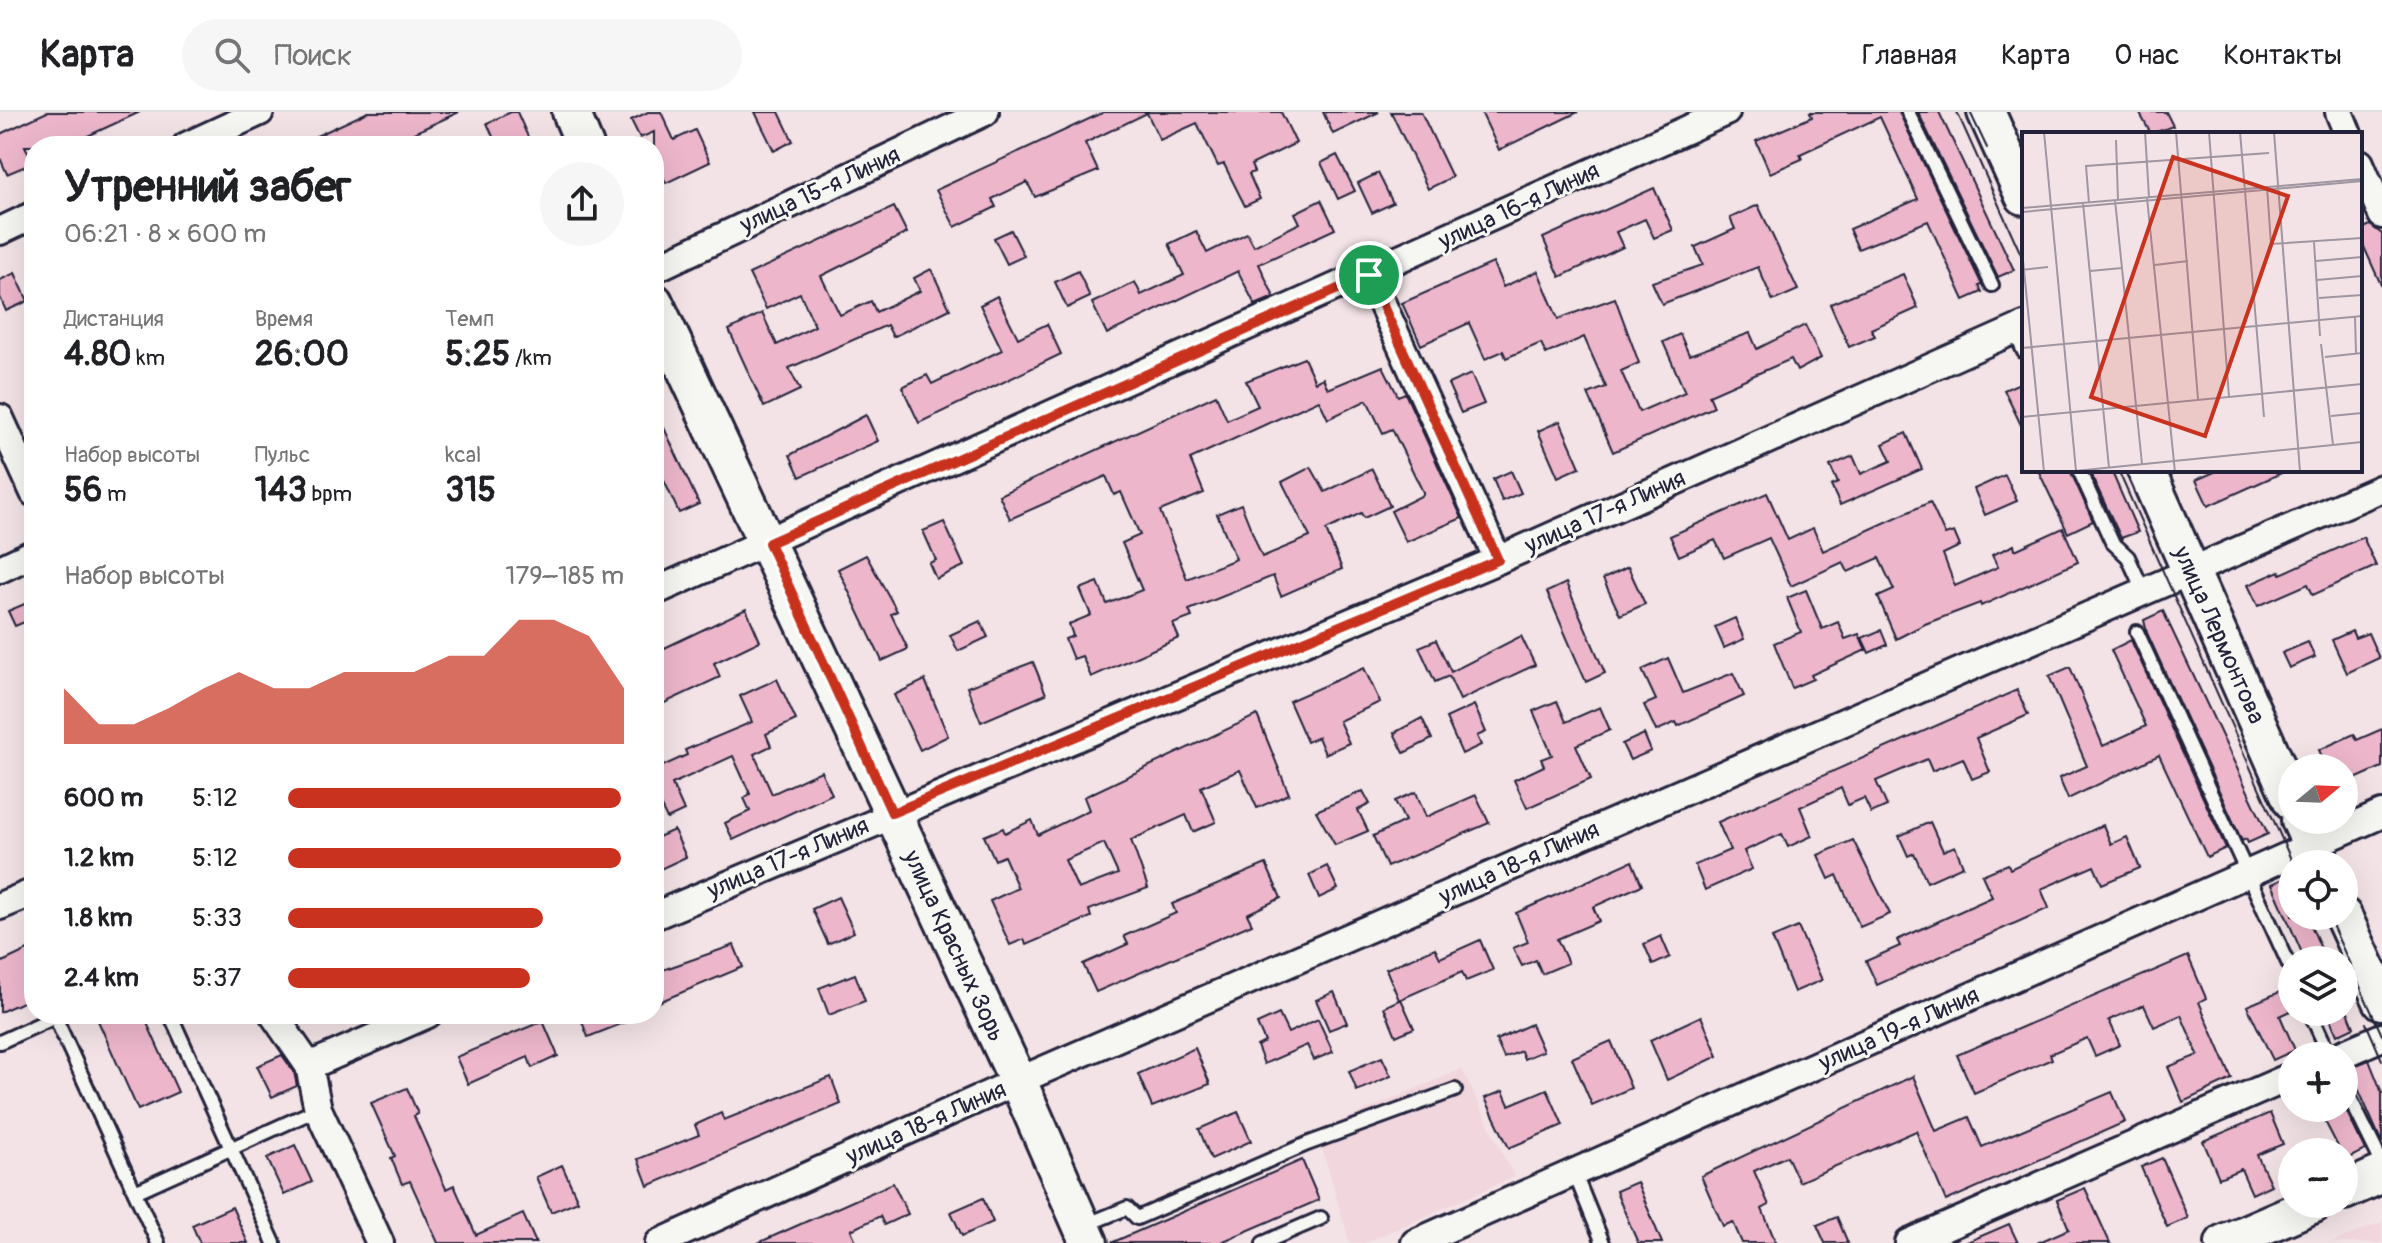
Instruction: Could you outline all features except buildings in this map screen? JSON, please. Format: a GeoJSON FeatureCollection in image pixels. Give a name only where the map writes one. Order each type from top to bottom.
{"type":"FeatureCollection","features":[{"type":"Feature","properties":{"kind":"street"},"geometry":{"type":"LineString","coordinates":[[208,136],[260,112]]}},
{"type":"Feature","properties":{"kind":"street"},"geometry":{"type":"LineString","coordinates":[[571,112],[581,136]]}},
{"type":"Feature","properties":{"kind":"street","name":"улица 15-я Линия"},"geometry":{"type":"LineString","coordinates":[[664,264],[985,112]]}},
{"type":"Feature","properties":{"kind":"street","name":"улица 16-я Линия"},"geometry":{"type":"LineString","coordinates":[[664,588],[1369,275],[1726,112]]}},
{"type":"Feature","properties":{"kind":"street"},"geometry":{"type":"LineString","coordinates":[[1986,112],[2022,192]]}},
{"type":"Feature","properties":{"kind":"street"},"geometry":{"type":"LineString","coordinates":[[2339,112],[2347,132]]}},
{"type":"Feature","properties":{"kind":"street"},"geometry":{"type":"LineString","coordinates":[[2367,176],[2382,215]]}},
{"type":"Feature","properties":{"kind":"street"},"geometry":{"type":"LineString","coordinates":[[0,231],[24,220]]}},
{"type":"Feature","properties":{"kind":"street"},"geometry":{"type":"LineString","coordinates":[[1369,275],[1498,560]]}},
{"type":"Feature","properties":{"kind":"street","name":"улица Красных Зорь"},"geometry":{"type":"LineString","coordinates":[[664,323],[1018,1081],[1085,1235]]}},
{"type":"Feature","properties":{"kind":"street","name":"улица 17-я Линия"},"geometry":{"type":"LineString","coordinates":[[664,912],[2021,336]]}},
{"type":"Feature","properties":{"kind":"street"},"geometry":{"type":"LineString","coordinates":[[0,418],[24,471]]}},
{"type":"Feature","properties":{"kind":"street","name":"улица Лермонтова"},"geometry":{"type":"LineString","coordinates":[[2147,472],[2278,769]]}},
{"type":"Feature","properties":{"kind":"street","name":"улица 18-я Линия"},"geometry":{"type":"LineString","coordinates":[[659,1243],[1018,1081],[2382,488]]}},
{"type":"Feature","properties":{"kind":"street"},"geometry":{"type":"LineString","coordinates":[[0,569],[24,558]]}},
{"type":"Feature","properties":{"kind":"street","name":"улица 19-я Линия"},"geometry":{"type":"LineString","coordinates":[[1415,1243],[2382,814]]}},
{"type":"Feature","properties":{"kind":"street"},"geometry":{"type":"LineString","coordinates":[[0,906],[24,896]]}},
{"type":"Feature","properties":{"kind":"street"},"geometry":{"type":"LineString","coordinates":[[2349,930],[2382,1001]]}},
{"type":"Feature","properties":{"kind":"street"},"geometry":{"type":"LineString","coordinates":[[280,1024],[309,1066],[318,1109],[380,1243]]}},
{"type":"Feature","properties":{"kind":"street"},"geometry":{"type":"LineString","coordinates":[[309,1066],[405,1024]]}},
{"type":"Feature","properties":{"kind":"street"},"geometry":{"type":"LineString","coordinates":[[2358,1047],[2382,1037]]}},
{"type":"Feature","properties":{"kind":"street"},"geometry":{"type":"LineString","coordinates":[[1909,1243],[2278,1082]]}},
{"type":"Feature","properties":{"kind":"street"},"geometry":{"type":"LineString","coordinates":[[2358,1185],[2382,1174]]}},
{"type":"Feature","properties":{"kind":"street"},"geometry":{"type":"LineString","coordinates":[[2224,1243],[2282,1218]]}},
{"type":"Feature","properties":{"kind":"lane"},"geometry":{"type":"LineString","coordinates":[[1908,112],[1992,285]]}},
{"type":"Feature","properties":{"kind":"lane"},"geometry":{"type":"LineString","coordinates":[[2080,472],[2112,542],[2128,557],[2143,590]]}},
{"type":"Feature","properties":{"kind":"lane"},"geometry":{"type":"LineString","coordinates":[[2137,632],[2281,946]]}},
{"type":"Feature","properties":{"kind":"lane"},"geometry":{"type":"LineString","coordinates":[[0,1042],[40,1024]]}},
{"type":"Feature","properties":{"kind":"lane"},"geometry":{"type":"LineString","coordinates":[[58,1024],[158,1243]]}},
{"type":"Feature","properties":{"kind":"lane"},"geometry":{"type":"LineString","coordinates":[[175,1024],[274,1243]]}},
{"type":"Feature","properties":{"kind":"lane"},"geometry":{"type":"LineString","coordinates":[[1085,1235],[1127,1208],[1137,1218],[1307,1144],[1455,1090]]}},
{"type":"Feature","properties":{"kind":"lane"},"geometry":{"type":"LineString","coordinates":[[135,1192],[318,1109]]}},
{"type":"Feature","properties":{"kind":"lane"},"geometry":{"type":"LineString","coordinates":[[2358,1114],[2382,1163]]}},
{"type":"Feature","properties":{"kind":"lane"},"geometry":{"type":"LineString","coordinates":[[1574,1172],[1603,1243]]}},
{"type":"Feature","properties":{"kind":"lane"},"geometry":{"type":"LineString","coordinates":[[1263,1243],[1321,1218]]}},
{"type":"Feature","properties":{"kind":"shaded area"},"geometry":{"type":"Polygon","coordinates":[[[1462,1069],[1514,1177],[1365,1243],[1350,1243],[1317,1131],[1462,1069]]]}},
{"type":"Feature","properties":{"kind":"shaded area"},"geometry":{"type":"Polygon","coordinates":[[[2382,1222],[2382,1243],[2331,1243],[2370,1227],[2382,1222]]]}},
{"type":"Feature","properties":{"kind":"tram line"},"geometry":{"type":"LineString","coordinates":[[1957,112],[2022,257]]}},
{"type":"Feature","properties":{"kind":"tram line"},"geometry":{"type":"LineString","coordinates":[[1970,112],[1987,148]]}},
{"type":"Feature","properties":{"kind":"tram line"},"geometry":{"type":"LineString","coordinates":[[2119,472],[2287,850]]}},
{"type":"Feature","properties":{"kind":"tram line"},"geometry":{"type":"LineString","coordinates":[[2334,930],[2382,1035]]}},
{"type":"Feature","properties":{"kind":"tram line"},"geometry":{"type":"LineString","coordinates":[[2366,1023],[2382,1060]]}},
{"type":"Feature","properties":{"kind":"route"},"geometry":{"type":"LineString","coordinates":[[1369,275],[1498,560],[892,813],[769,543],[1369,275]]}}]}
